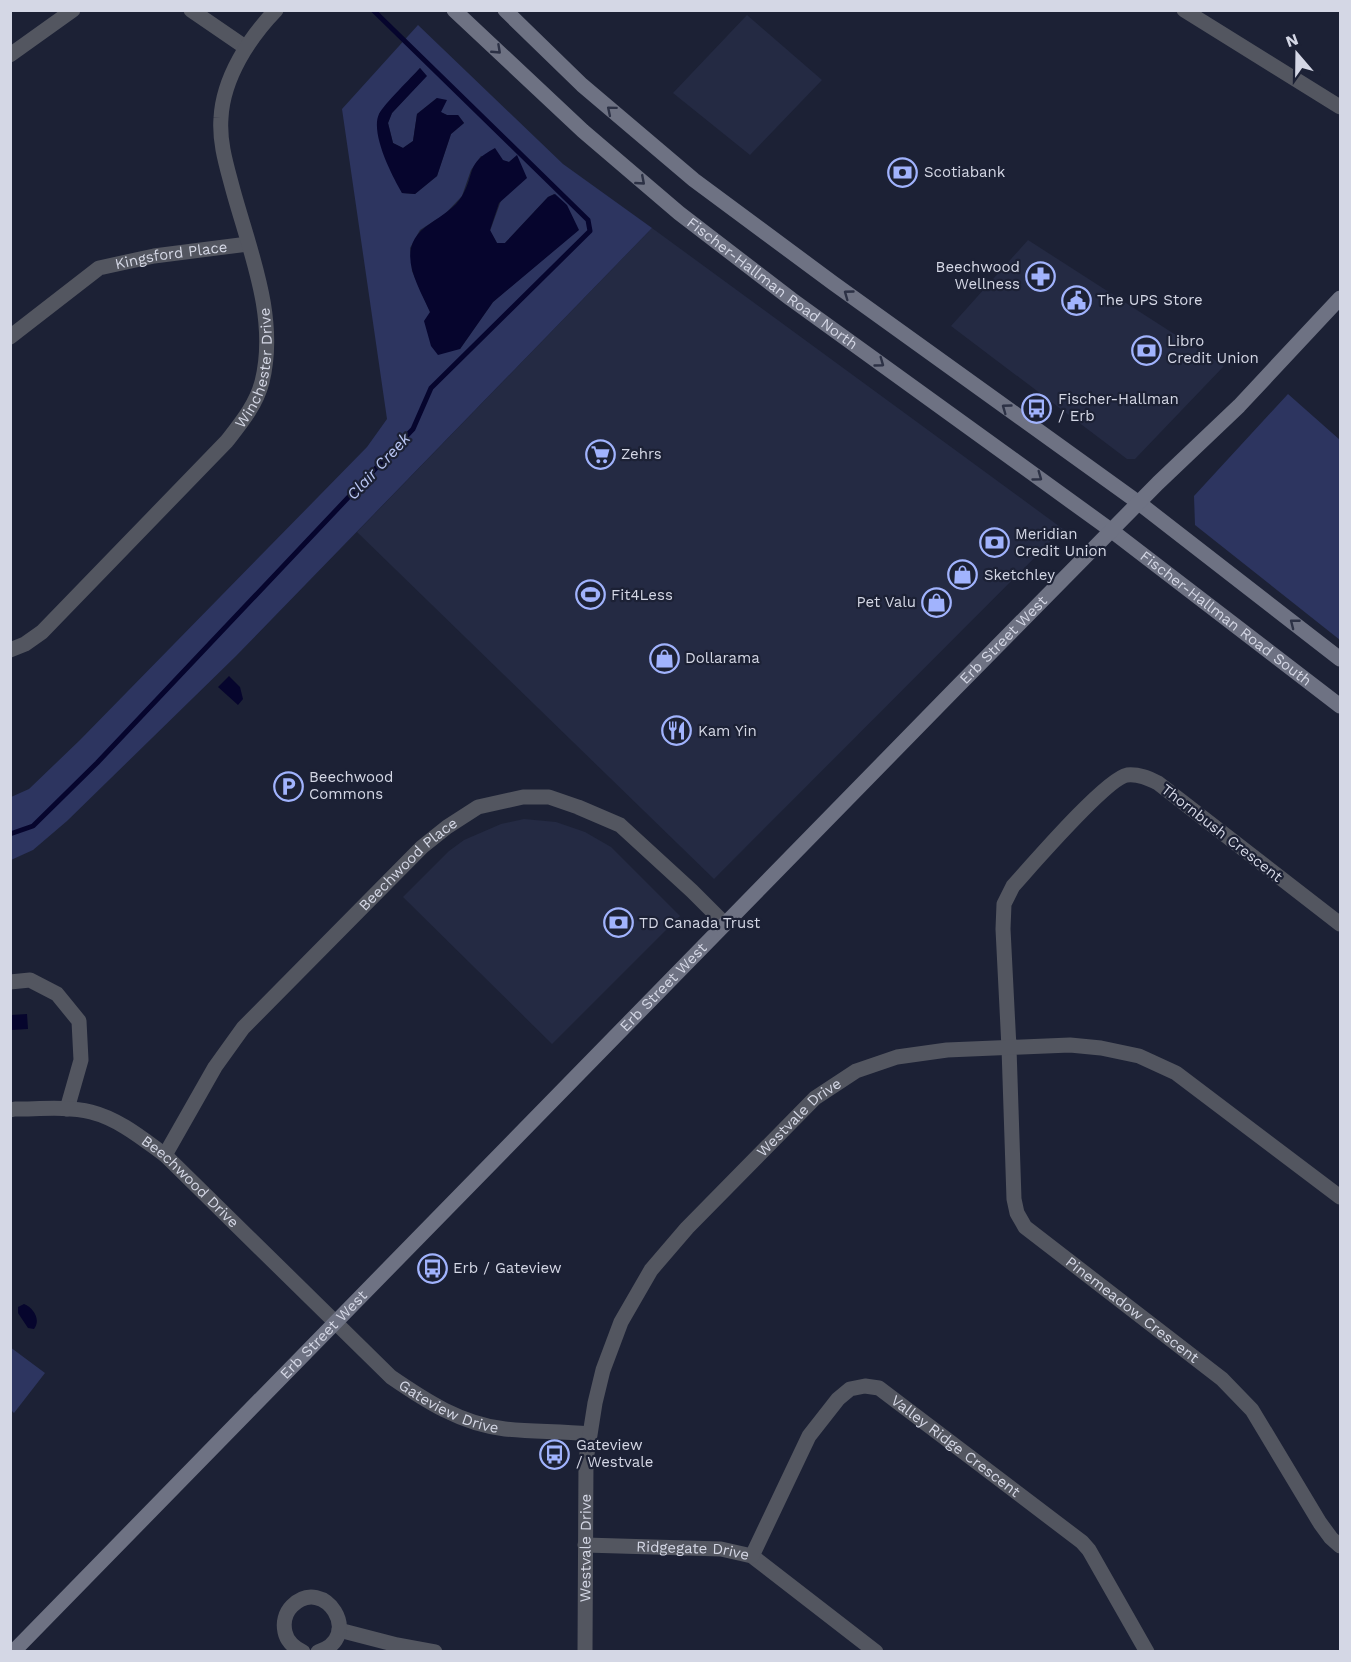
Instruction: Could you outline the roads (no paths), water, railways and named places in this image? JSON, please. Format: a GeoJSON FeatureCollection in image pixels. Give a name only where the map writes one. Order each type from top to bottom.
{"type":"FeatureCollection","features":[{"type":"Feature","properties":{"kind":"main road","name":"Fischer-Hallman Road North"},"geometry":{"type":"LineString","coordinates":[[454,10],[583,130],[679,213],[791,298],[1112,531]]}},
{"type":"Feature","properties":{"kind":"main road"},"geometry":{"type":"LineString","coordinates":[[505,10],[582,85],[694,180],[1138,503],[1341,659]]}},
{"type":"Feature","properties":{"kind":"main road","name":"Erb Street West"},"geometry":{"type":"LineString","coordinates":[[13,1652],[1138,503],[1239,406],[1341,298]]}},
{"type":"Feature","properties":{"kind":"main road","name":"Fischer-Hallman Road South"},"geometry":{"type":"LineString","coordinates":[[1112,531],[1341,706]]}},
{"type":"Feature","properties":{"kind":"street"},"geometry":{"type":"LineString","coordinates":[[10,55],[73,10]]}},
{"type":"Feature","properties":{"kind":"street"},"geometry":{"type":"LineString","coordinates":[[191,10],[245,47]]}},
{"type":"Feature","properties":{"kind":"street","name":"Winchester Drive"},"geometry":{"type":"LineString","coordinates":[[10,650],[26,644],[42,632],[227,441],[249,413],[262,384],[268,341],[265,308],[223,152],[220,117],[229,82],[245,47],[276,10]]}},
{"type":"Feature","properties":{"kind":"street"},"geometry":{"type":"LineString","coordinates":[[1184,10],[1341,106]]}},
{"type":"Feature","properties":{"kind":"street","name":"Kingsford Place"},"geometry":{"type":"LineString","coordinates":[[10,337],[99,268],[154,256],[248,244]]}},
{"type":"Feature","properties":{"kind":"street","name":"Thornbush Crescent"},"geometry":{"type":"LineString","coordinates":[[1009,1048],[1002,929],[1004,904],[1013,886],[1103,790],[1126,775],[1142,776],[1158,783],[1341,924]]}},
{"type":"Feature","properties":{"kind":"street","name":"Beechwood Place"},"geometry":{"type":"LineString","coordinates":[[165,1155],[215,1067],[243,1028],[422,847],[478,807],[523,797],[549,797],[620,825],[725,924]]}},
{"type":"Feature","properties":{"kind":"street"},"geometry":{"type":"LineString","coordinates":[[10,982],[30,980],[57,993],[79,1022],[81,1060],[67,1109]]}},
{"type":"Feature","properties":{"kind":"street","name":"Westvale Drive"},"geometry":{"type":"LineString","coordinates":[[585,1652],[586,1460],[603,1370],[618,1332],[651,1270],[687,1227],[815,1098],[856,1071],[897,1057],[947,1050],[1070,1045],[1101,1048],[1139,1056],[1176,1073],[1341,1197]]}},
{"type":"Feature","properties":{"kind":"street","name":"Pinemeadow Crescent"},"geometry":{"type":"LineString","coordinates":[[1009,1048],[1014,1198],[1017,1213],[1025,1227],[1222,1379],[1239,1395],[1256,1417],[1320,1523],[1331,1538],[1341,1546]]}},
{"type":"Feature","properties":{"kind":"street","name":"Beechwood Drive"},"geometry":{"type":"LineString","coordinates":[[10,1110],[67,1109],[93,1113],[128,1129],[165,1155],[336,1322]]}},
{"type":"Feature","properties":{"kind":"street","name":"Gateview Drive"},"geometry":{"type":"LineString","coordinates":[[336,1322],[391,1377],[433,1406],[468,1420],[504,1429],[590,1434]]}},
{"type":"Feature","properties":{"kind":"street","name":"Valley Ridge Crescent"},"geometry":{"type":"LineString","coordinates":[[752,1556],[810,1436],[838,1399],[850,1389],[865,1386],[879,1388],[1082,1542],[1089,1550],[1147,1652]]}},
{"type":"Feature","properties":{"kind":"street","name":"Ridgegate Drive"},"geometry":{"type":"LineString","coordinates":[[585,1545],[721,1549],[752,1556],[876,1652]]}},
{"type":"Feature","properties":{"kind":"street"},"geometry":{"type":"LineString","coordinates":[[303,1652],[286,1638],[284,1623],[290,1608],[299,1600],[313,1598],[325,1601],[336,1611],[339,1620],[339,1630],[335,1640],[326,1649],[318,1652]]}},
{"type":"Feature","properties":{"kind":"street"},"geometry":{"type":"LineString","coordinates":[[339,1630],[435,1652]]}},
{"type":"Feature","properties":{"kind":"waterway","name":"Clair Creek"},"geometry":{"type":"LineString","coordinates":[[10,834],[33,826],[97,763],[413,429],[431,388],[590,231],[588,220],[373,10]]}},
{"type":"Feature","properties":{"kind":"place","name":"Scotiabank"},"geometry":{"type":"Point","coordinates":[903,172]}},
{"type":"Feature","properties":{"kind":"place","name":"Beechwood Wellness"},"geometry":{"type":"Point","coordinates":[1041,276]}},
{"type":"Feature","properties":{"kind":"place","name":"The UPS Store"},"geometry":{"type":"Point","coordinates":[1076,300]}},
{"type":"Feature","properties":{"kind":"place","name":"Libro Credit Union"},"geometry":{"type":"Point","coordinates":[1146,350]}},
{"type":"Feature","properties":{"kind":"place","name":"Fischer-Hallman / Erb"},"geometry":{"type":"Point","coordinates":[1037,408]}},
{"type":"Feature","properties":{"kind":"place","name":"Zehrs"},"geometry":{"type":"Point","coordinates":[600,454]}},
{"type":"Feature","properties":{"kind":"place","name":"Meridian Credit Union"},"geometry":{"type":"Point","coordinates":[994,543]}},
{"type":"Feature","properties":{"kind":"place","name":"Sketchley"},"geometry":{"type":"Point","coordinates":[963,575]}},
{"type":"Feature","properties":{"kind":"place","name":"Fit4Less"},"geometry":{"type":"Point","coordinates":[590,595]}},
{"type":"Feature","properties":{"kind":"place","name":"Pet Valu"},"geometry":{"type":"Point","coordinates":[937,602]}},
{"type":"Feature","properties":{"kind":"place","name":"Dollarama"},"geometry":{"type":"Point","coordinates":[664,658]}},
{"type":"Feature","properties":{"kind":"place","name":"Kam Yin"},"geometry":{"type":"Point","coordinates":[677,731]}},
{"type":"Feature","properties":{"kind":"place","name":"Beechwood Commons"},"geometry":{"type":"Point","coordinates":[288,786]}},
{"type":"Feature","properties":{"kind":"place","name":"TD Canada Trust"},"geometry":{"type":"Point","coordinates":[618,923]}},
{"type":"Feature","properties":{"kind":"place","name":"Erb / Gateview"},"geometry":{"type":"Point","coordinates":[432,1268]}},
{"type":"Feature","properties":{"kind":"place","name":"Gateview / Westvale"},"geometry":{"type":"Point","coordinates":[555,1454]}}]}
